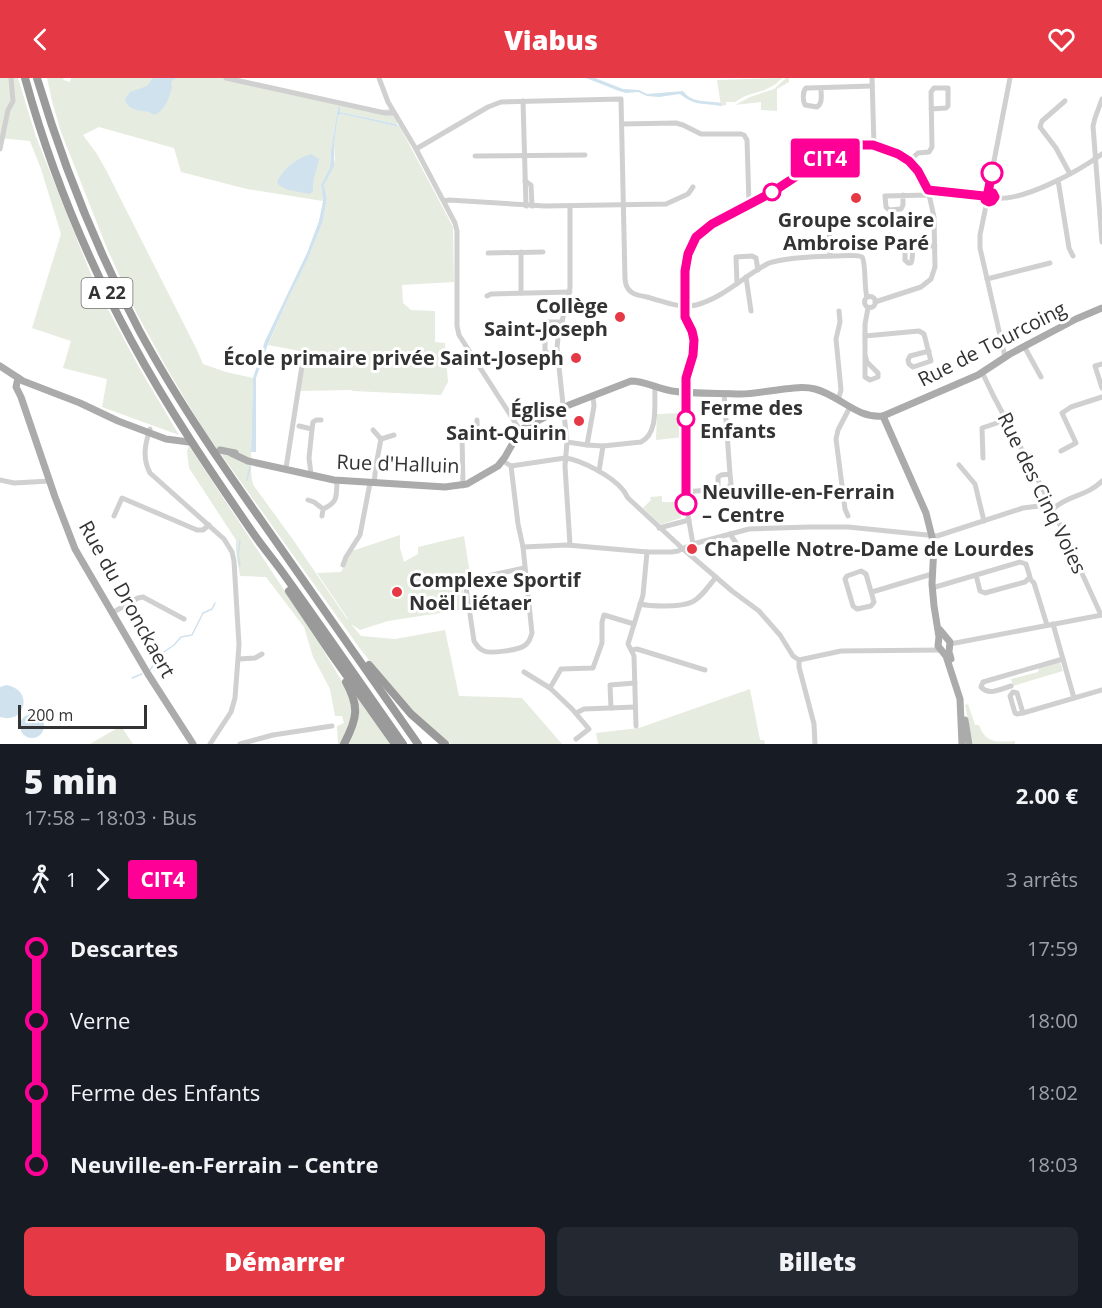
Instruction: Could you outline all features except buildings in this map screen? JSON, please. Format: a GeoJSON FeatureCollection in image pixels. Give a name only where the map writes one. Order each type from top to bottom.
{"type":"FeatureCollection","features":[{"type":"Feature","properties":{"kind":"highway","name":"A 22"},"geometry":{"type":"LineString","coordinates":[[23,78],[68,206],[89,256],[132,343],[191,441],[252,532],[403,744]]}},
{"type":"Feature","properties":{"kind":"highway","name":"A 22"},"geometry":{"type":"LineString","coordinates":[[37,78],[91,229],[116,284],[168,382],[219,460],[418,744]]}},
{"type":"Feature","properties":{"kind":"highway"},"geometry":{"type":"LineString","coordinates":[[44,78],[67,167]]}},
{"type":"Feature","properties":{"kind":"highway"},"geometry":{"type":"LineString","coordinates":[[252,532],[254,539],[332,655],[396,744]]}},
{"type":"Feature","properties":{"kind":"highway"},"geometry":{"type":"LineString","coordinates":[[318,601],[403,705],[445,744]]}},
{"type":"Feature","properties":{"kind":"highway"},"geometry":{"type":"LineString","coordinates":[[332,655],[350,688],[356,706],[354,722],[344,744]]}},
{"type":"Feature","properties":{"kind":"main road","name":"Rue de Tourcoing"},"geometry":{"type":"LineString","coordinates":[[883,416],[982,372],[1024,346],[1102,308]]}},
{"type":"Feature","properties":{"kind":"main road"},"geometry":{"type":"LineString","coordinates":[[0,366],[21,380],[149,431]]}},
{"type":"Feature","properties":{"kind":"main road","name":"Rue du Dronckaert"},"geometry":{"type":"LineString","coordinates":[[21,380],[21,397],[73,544],[148,674],[193,744]]}},
{"type":"Feature","properties":{"kind":"main road"},"geometry":{"type":"LineString","coordinates":[[503,461],[520,430],[563,408],[631,381],[671,391],[686,392],[750,394],[807,388],[818,390],[870,415],[883,416],[926,513],[933,536],[932,588],[937,621],[944,645],[950,654],[969,744]]}},
{"type":"Feature","properties":{"kind":"main road","name":"Rue d'Halluin"},"geometry":{"type":"LineString","coordinates":[[220,450],[245,460],[337,480],[445,487],[463,486],[503,461]]}},
{"type":"Feature","properties":{"kind":"main road"},"geometry":{"type":"LineString","coordinates":[[960,695],[962,744]]}},
{"type":"Feature","properties":{"kind":"street"},"geometry":{"type":"LineString","coordinates":[[0,149],[8,110],[14,100],[11,78]]}},
{"type":"Feature","properties":{"kind":"street"},"geometry":{"type":"LineString","coordinates":[[226,78],[385,114],[394,113]]}},
{"type":"Feature","properties":{"kind":"street"},"geometry":{"type":"LineString","coordinates":[[379,78],[394,113],[416,149],[456,228],[459,335],[520,430]]}},
{"type":"Feature","properties":{"kind":"street"},"geometry":{"type":"LineString","coordinates":[[872,78],[873,145]]}},
{"type":"Feature","properties":{"kind":"street"},"geometry":{"type":"LineString","coordinates":[[1005,357],[982,258],[980,240],[986,196],[1012,78]]}},
{"type":"Feature","properties":{"kind":"street"},"geometry":{"type":"LineString","coordinates":[[821,88],[820,105],[816,107],[806,105],[804,102],[805,89],[821,88],[872,86]]}},
{"type":"Feature","properties":{"kind":"street"},"geometry":{"type":"LineString","coordinates":[[909,161],[915,154],[929,152],[932,149],[931,109],[931,92],[933,89],[948,88],[948,106],[931,109]]}},
{"type":"Feature","properties":{"kind":"street"},"geometry":{"type":"LineString","coordinates":[[416,149],[492,105],[504,101],[621,99],[625,279],[628,290],[637,295],[685,306],[697,305],[775,261],[859,256],[863,258],[864,263],[867,297],[864,304],[868,308]]}},
{"type":"Feature","properties":{"kind":"street"},"geometry":{"type":"LineString","coordinates":[[1102,99],[1094,121],[1102,242]]}},
{"type":"Feature","properties":{"kind":"street"},"geometry":{"type":"LineString","coordinates":[[523,101],[525,181],[529,206]]}},
{"type":"Feature","properties":{"kind":"street"},"geometry":{"type":"LineString","coordinates":[[1065,101],[1042,121],[1040,127],[1056,148],[1070,174]]}},
{"type":"Feature","properties":{"kind":"street"},"geometry":{"type":"LineString","coordinates":[[622,124],[676,123],[701,134],[744,135],[747,138],[749,204]]}},
{"type":"Feature","properties":{"kind":"street"},"geometry":{"type":"LineString","coordinates":[[693,544],[686,492],[686,392],[694,340],[685,319],[685,264],[694,240],[709,226],[780,187],[839,149],[873,145],[891,150],[909,161],[918,171],[929,192],[934,217],[935,270],[931,279],[917,289],[875,302],[873,307],[868,308]]}},
{"type":"Feature","properties":{"kind":"street"},"geometry":{"type":"LineString","coordinates":[[903,195],[929,192],[986,196],[992,202],[994,198],[1004,199],[1017,196],[1058,180],[1102,154]]}},
{"type":"Feature","properties":{"kind":"street"},"geometry":{"type":"LineString","coordinates":[[474,156],[585,155]]}},
{"type":"Feature","properties":{"kind":"street"},"geometry":{"type":"LineString","coordinates":[[1058,180],[1073,256]]}},
{"type":"Feature","properties":{"kind":"street"},"geometry":{"type":"LineString","coordinates":[[444,201],[529,206],[668,204],[688,194],[693,187]]}},
{"type":"Feature","properties":{"kind":"street"},"geometry":{"type":"LineString","coordinates":[[570,206],[570,292],[558,338],[567,442],[565,458],[570,545]]}},
{"type":"Feature","properties":{"kind":"street"},"geometry":{"type":"LineString","coordinates":[[801,224],[811,219],[829,219],[830,256]]}},
{"type":"Feature","properties":{"kind":"street"},"geometry":{"type":"LineString","coordinates":[[913,247],[935,246]]}},
{"type":"Feature","properties":{"kind":"street"},"geometry":{"type":"LineString","coordinates":[[520,252],[521,293]]}},
{"type":"Feature","properties":{"kind":"street"},"geometry":{"type":"LineString","coordinates":[[488,253],[543,252]]}},
{"type":"Feature","properties":{"kind":"street"},"geometry":{"type":"LineString","coordinates":[[737,284],[736,257],[756,258],[758,270]]}},
{"type":"Feature","properties":{"kind":"street"},"geometry":{"type":"LineString","coordinates":[[987,279],[1050,263]]}},
{"type":"Feature","properties":{"kind":"street"},"geometry":{"type":"LineString","coordinates":[[746,278],[751,311]]}},
{"type":"Feature","properties":{"kind":"street"},"geometry":{"type":"LineString","coordinates":[[487,296],[491,294],[570,292]]}},
{"type":"Feature","properties":{"kind":"street"},"geometry":{"type":"LineString","coordinates":[[867,297],[873,298],[875,302]]}},
{"type":"Feature","properties":{"kind":"street"},"geometry":{"type":"LineString","coordinates":[[866,355],[865,320],[868,308]]}},
{"type":"Feature","properties":{"kind":"street"},"geometry":{"type":"LineString","coordinates":[[838,400],[841,390],[836,339],[840,322],[839,311]]}},
{"type":"Feature","properties":{"kind":"street"},"geometry":{"type":"LineString","coordinates":[[558,354],[549,354],[545,351],[545,326],[548,322],[562,322]]}},
{"type":"Feature","properties":{"kind":"street"},"geometry":{"type":"LineString","coordinates":[[865,336],[921,331],[929,351]]}},
{"type":"Feature","properties":{"kind":"street"},"geometry":{"type":"LineString","coordinates":[[1024,346],[1041,377]]}},
{"type":"Feature","properties":{"kind":"street"},"geometry":{"type":"LineString","coordinates":[[286,468],[304,353]]}},
{"type":"Feature","properties":{"kind":"street"},"geometry":{"type":"LineString","coordinates":[[1102,364],[1095,366],[1102,388]]}},
{"type":"Feature","properties":{"kind":"street","name":"Rue des Cinq Voies"},"geometry":{"type":"LineString","coordinates":[[982,372],[1053,508],[1101,615]]}},
{"type":"Feature","properties":{"kind":"street"},"geometry":{"type":"LineString","coordinates":[[567,442],[603,446],[641,442],[654,425],[655,387]]}},
{"type":"Feature","properties":{"kind":"street"},"geometry":{"type":"LineString","coordinates":[[686,492],[718,489],[729,487],[731,484],[724,393]]}},
{"type":"Feature","properties":{"kind":"street"},"geometry":{"type":"LineString","coordinates":[[587,445],[594,403],[593,396]]}},
{"type":"Feature","properties":{"kind":"street"},"geometry":{"type":"LineString","coordinates":[[1061,451],[1076,443],[1062,413],[1071,406],[1102,397]]}},
{"type":"Feature","properties":{"kind":"street"},"geometry":{"type":"LineString","coordinates":[[848,526],[837,443],[838,430],[850,407]]}},
{"type":"Feature","properties":{"kind":"street"},"geometry":{"type":"LineString","coordinates":[[311,474],[309,458],[313,422],[321,420]]}},
{"type":"Feature","properties":{"kind":"street"},"geometry":{"type":"LineString","coordinates":[[463,486],[459,436],[477,435],[477,420]]}},
{"type":"Feature","properties":{"kind":"street"},"geometry":{"type":"LineString","coordinates":[[983,458],[982,428],[1006,420]]}},
{"type":"Feature","properties":{"kind":"street"},"geometry":{"type":"LineString","coordinates":[[299,426],[312,429]]}},
{"type":"Feature","properties":{"kind":"street"},"geometry":{"type":"LineString","coordinates":[[373,430],[381,439]]}},
{"type":"Feature","properties":{"kind":"street"},"geometry":{"type":"LineString","coordinates":[[149,431],[145,454],[150,473],[224,539],[234,558],[239,639],[235,698],[233,709],[210,744]]}},
{"type":"Feature","properties":{"kind":"street"},"geometry":{"type":"LineString","coordinates":[[381,439],[394,435]]}},
{"type":"Feature","properties":{"kind":"street"},"geometry":{"type":"LineString","coordinates":[[342,565],[360,536],[381,439]]}},
{"type":"Feature","properties":{"kind":"street"},"geometry":{"type":"LineString","coordinates":[[599,471],[603,446]]}},
{"type":"Feature","properties":{"kind":"street"},"geometry":{"type":"LineString","coordinates":[[503,461],[511,466],[565,458],[578,461],[599,471],[622,489],[628,498],[682,548],[759,611],[780,635],[793,656],[799,660],[841,651],[921,649],[1101,615]]}},
{"type":"Feature","properties":{"kind":"street"},"geometry":{"type":"LineString","coordinates":[[959,465],[975,484],[984,521]]}},
{"type":"Feature","properties":{"kind":"street"},"geometry":{"type":"LineString","coordinates":[[511,466],[523,547],[532,633],[527,643],[517,648],[490,653],[481,650],[474,638],[465,581],[524,568]]}},
{"type":"Feature","properties":{"kind":"street"},"geometry":{"type":"LineString","coordinates":[[718,489],[718,477],[730,474]]}},
{"type":"Feature","properties":{"kind":"street"},"geometry":{"type":"LineString","coordinates":[[0,480],[14,483],[50,481]]}},
{"type":"Feature","properties":{"kind":"street"},"geometry":{"type":"LineString","coordinates":[[323,509],[332,505],[336,499],[337,480]]}},
{"type":"Feature","properties":{"kind":"street"},"geometry":{"type":"LineString","coordinates":[[523,547],[570,545],[672,552],[693,544],[756,529],[848,526],[938,536],[1026,507],[1047,505],[1053,508],[1062,501],[1091,490],[1102,481]]}},
{"type":"Feature","properties":{"kind":"street"},"geometry":{"type":"LineString","coordinates":[[114,516],[122,498],[197,530],[203,530],[208,525]]}},
{"type":"Feature","properties":{"kind":"street"},"geometry":{"type":"LineString","coordinates":[[308,500],[323,509]]}},
{"type":"Feature","properties":{"kind":"street"},"geometry":{"type":"LineString","coordinates":[[322,516],[323,509]]}},
{"type":"Feature","properties":{"kind":"street"},"geometry":{"type":"LineString","coordinates":[[660,528],[689,520]]}},
{"type":"Feature","properties":{"kind":"street"},"geometry":{"type":"LineString","coordinates":[[730,534],[747,559]]}},
{"type":"Feature","properties":{"kind":"street"},"geometry":{"type":"LineString","coordinates":[[636,726],[634,656],[628,644],[644,590],[647,552]]}},
{"type":"Feature","properties":{"kind":"street"},"geometry":{"type":"LineString","coordinates":[[932,588],[1022,562],[1026,564],[1063,659],[1074,698]]}},
{"type":"Feature","properties":{"kind":"street"},"geometry":{"type":"LineString","coordinates":[[861,571],[864,572],[872,592],[874,600],[872,606],[855,609],[845,580],[861,571]]}},
{"type":"Feature","properties":{"kind":"street"},"geometry":{"type":"LineString","coordinates":[[872,592],[932,574]]}},
{"type":"Feature","properties":{"kind":"street"},"geometry":{"type":"LineString","coordinates":[[976,575],[980,591],[985,593],[1030,579]]}},
{"type":"Feature","properties":{"kind":"street"},"geometry":{"type":"LineString","coordinates":[[640,604],[680,606],[691,603],[716,577]]}},
{"type":"Feature","properties":{"kind":"street"},"geometry":{"type":"LineString","coordinates":[[112,613],[143,597],[184,619]]}},
{"type":"Feature","properties":{"kind":"street"},"geometry":{"type":"LineString","coordinates":[[550,688],[561,669],[593,668],[602,643],[604,615],[634,624]]}},
{"type":"Feature","properties":{"kind":"street"},"geometry":{"type":"LineString","coordinates":[[632,650],[637,649],[705,670]]}},
{"type":"Feature","properties":{"kind":"street"},"geometry":{"type":"LineString","coordinates":[[238,659],[255,658],[262,654]]}},
{"type":"Feature","properties":{"kind":"street"},"geometry":{"type":"LineString","coordinates":[[1012,689],[991,692],[981,687],[983,682],[1063,659]]}},
{"type":"Feature","properties":{"kind":"street"},"geometry":{"type":"LineString","coordinates":[[799,660],[814,724],[815,744]]}},
{"type":"Feature","properties":{"kind":"street"},"geometry":{"type":"LineString","coordinates":[[524,672],[550,688],[589,729],[576,740]]}},
{"type":"Feature","properties":{"kind":"street"},"geometry":{"type":"LineString","coordinates":[[1008,675],[1012,689],[1010,696],[1017,714],[1102,690]]}},
{"type":"Feature","properties":{"kind":"street"},"geometry":{"type":"LineString","coordinates":[[611,708],[610,684],[634,683]]}},
{"type":"Feature","properties":{"kind":"street"},"geometry":{"type":"LineString","coordinates":[[576,713],[584,709],[635,707]]}},
{"type":"Feature","properties":{"kind":"street"},"geometry":{"type":"LineString","coordinates":[[240,744],[273,735],[333,726]]}},
{"type":"Feature","properties":{"kind":"shaded area"},"geometry":{"type":"Polygon","coordinates":[[[0,78],[18,78],[36,137],[96,287],[141,371],[179,435],[102,407],[107,379],[63,368],[71,341],[32,328],[61,234],[30,141],[0,138],[0,78]]]}},
{"type":"Feature","properties":{"kind":"shaded area"},"geometry":{"type":"Polygon","coordinates":[[[47,78],[64,78],[63,80],[70,82],[71,78],[238,78],[380,110],[390,109],[398,123],[396,124],[340,112],[338,107],[330,167],[321,185],[323,201],[247,189],[181,172],[174,148],[99,127],[83,135],[106,170],[203,364],[253,378],[251,469],[254,486],[347,619],[317,573],[341,572],[352,551],[400,535],[400,548],[404,562],[418,554],[418,547],[464,536],[470,574],[461,576],[466,609],[388,621],[360,630],[351,624],[361,636],[395,639],[445,630],[459,696],[522,698],[562,744],[451,744],[423,721],[387,683],[361,650],[203,429],[166,367],[135,310],[106,246],[61,132],[47,78]]]}},
{"type":"Feature","properties":{"kind":"shaded area"},"geometry":{"type":"Polygon","coordinates":[[[782,78],[765,90],[745,96],[735,102],[726,102],[726,105],[721,106],[717,80],[782,78]]]}},
{"type":"Feature","properties":{"kind":"shaded area"},"geometry":{"type":"Polygon","coordinates":[[[789,78],[789,82],[777,89],[777,111],[761,110],[761,102],[735,105],[774,89],[789,78]]]}},
{"type":"Feature","properties":{"kind":"shaded area"},"geometry":{"type":"Polygon","coordinates":[[[341,114],[400,127],[453,227],[454,282],[402,285],[403,303],[411,310],[435,311],[435,342],[445,343],[448,382],[441,395],[352,390],[298,391],[305,352],[268,345],[323,221],[327,198],[324,185],[335,160],[334,145],[338,116],[341,114]]]}},
{"type":"Feature","properties":{"kind":"shaded area"},"geometry":{"type":"Polygon","coordinates":[[[683,413],[683,437],[656,440],[657,414],[683,413]]]}},
{"type":"Feature","properties":{"kind":"shaded area"},"geometry":{"type":"Polygon","coordinates":[[[189,446],[319,643],[350,695],[353,711],[341,744],[338,744],[337,726],[344,723],[342,716],[335,716],[330,689],[313,657],[304,627],[266,577],[240,576],[236,540],[189,468],[187,451],[189,446]]]}},
{"type":"Feature","properties":{"kind":"shaded area"},"geometry":{"type":"Polygon","coordinates":[[[662,496],[662,502],[679,502],[681,518],[660,524],[643,508],[651,500],[650,497],[662,496]]]}},
{"type":"Feature","properties":{"kind":"shaded area"},"geometry":{"type":"Polygon","coordinates":[[[1060,662],[1063,671],[1013,686],[1011,679],[1038,672],[1039,668],[1060,662]]]}},
{"type":"Feature","properties":{"kind":"shaded area"},"geometry":{"type":"Polygon","coordinates":[[[750,689],[760,740],[764,740],[765,744],[598,744],[596,733],[639,728],[750,689]]]}},
{"type":"Feature","properties":{"kind":"shaded area"},"geometry":{"type":"Polygon","coordinates":[[[358,696],[392,744],[347,744],[358,696]]]}},
{"type":"Feature","properties":{"kind":"shaded area"},"geometry":{"type":"Polygon","coordinates":[[[968,704],[975,725],[979,725],[985,736],[998,741],[1015,741],[1015,744],[973,744],[965,705],[968,704]]]}},
{"type":"Feature","properties":{"kind":"shaded area"},"geometry":{"type":"Polygon","coordinates":[[[121,726],[133,744],[90,744],[121,726]]]}},
{"type":"Feature","properties":{"kind":"water"},"geometry":{"type":"Polygon","coordinates":[[[153,78],[177,78],[172,80],[172,87],[165,105],[154,115],[134,109],[126,103],[125,99],[130,92],[147,86],[153,78]]]}},
{"type":"Feature","properties":{"kind":"water"},"geometry":{"type":"Polygon","coordinates":[[[586,78],[595,78],[623,89],[639,90],[647,94],[683,91],[695,100],[721,103],[721,106],[695,102],[680,94],[659,97],[647,96],[638,92],[626,93],[586,78]]]}},
{"type":"Feature","properties":{"kind":"water"},"geometry":{"type":"Polygon","coordinates":[[[338,107],[340,107],[340,112],[396,124],[400,127],[341,114],[338,116],[334,166],[324,185],[327,198],[323,221],[268,344],[256,378],[256,452],[251,452],[253,378],[265,341],[307,253],[319,221],[323,201],[321,185],[330,167],[338,107]]]}},
{"type":"Feature","properties":{"kind":"water"},"geometry":{"type":"Polygon","coordinates":[[[311,154],[319,159],[313,191],[310,194],[288,190],[277,183],[284,171],[292,164],[311,154]]]}},
{"type":"Feature","properties":{"kind":"water"},"geometry":{"type":"Polygon","coordinates":[[[6,685],[15,688],[21,693],[23,699],[21,711],[9,718],[0,717],[0,687],[6,685]]]}},
{"type":"Feature","properties":{"kind":"water"},"geometry":{"type":"Polygon","coordinates":[[[27,714],[37,714],[44,721],[44,731],[37,738],[27,738],[20,731],[20,721],[27,714]]]}},
{"type":"Feature","properties":{"kind":"waterway"},"geometry":{"type":"LineString","coordinates":[[247,480],[250,467]]}},
{"type":"Feature","properties":{"kind":"waterway"},"geometry":{"type":"LineString","coordinates":[[240,540],[238,555],[240,566]]}},
{"type":"Feature","properties":{"kind":"waterway"},"geometry":{"type":"LineString","coordinates":[[150,670],[161,654],[181,637],[192,635],[203,613],[212,609],[215,603]]}},
{"type":"Feature","properties":{"kind":"waterway"},"geometry":{"type":"LineString","coordinates":[[132,678],[142,674]]}},
{"type":"Feature","properties":{"kind":"bus line","name":"CIT4"},"geometry":{"type":"LineString","coordinates":[[686,504],[686,378],[693,355],[694,340],[685,317],[685,271],[686,261],[694,240],[706,227],[771,193],[839,149],[850,146],[870,145],[887,149],[901,156],[918,171],[928,190],[984,196],[989,202],[995,197],[993,193],[988,192],[992,173]]}},
{"type":"Feature","properties":{"kind":"place","name":"Groupe scolaire Ambroise Paré"},"geometry":{"type":"Point","coordinates":[856,198]}},
{"type":"Feature","properties":{"kind":"place","name":"Collège Saint-Joseph"},"geometry":{"type":"Point","coordinates":[620,317]}},
{"type":"Feature","properties":{"kind":"place","name":"École primaire privée Saint-Joseph"},"geometry":{"type":"Point","coordinates":[576,358]}},
{"type":"Feature","properties":{"kind":"place","name":"Ferme des Enfants"},"geometry":{"type":"Point","coordinates":[686,419]}},
{"type":"Feature","properties":{"kind":"place","name":"Église Saint-Quirin"},"geometry":{"type":"Point","coordinates":[579,421]}},
{"type":"Feature","properties":{"kind":"place","name":"Neuville-en-Ferrain – Centre"},"geometry":{"type":"Point","coordinates":[686,504]}},
{"type":"Feature","properties":{"kind":"place","name":"Chapelle Notre-Dame de Lourdes"},"geometry":{"type":"Point","coordinates":[692,549]}},
{"type":"Feature","properties":{"kind":"place","name":"Complexe Sportif Noël Liétaer"},"geometry":{"type":"Point","coordinates":[397,592]}}]}
